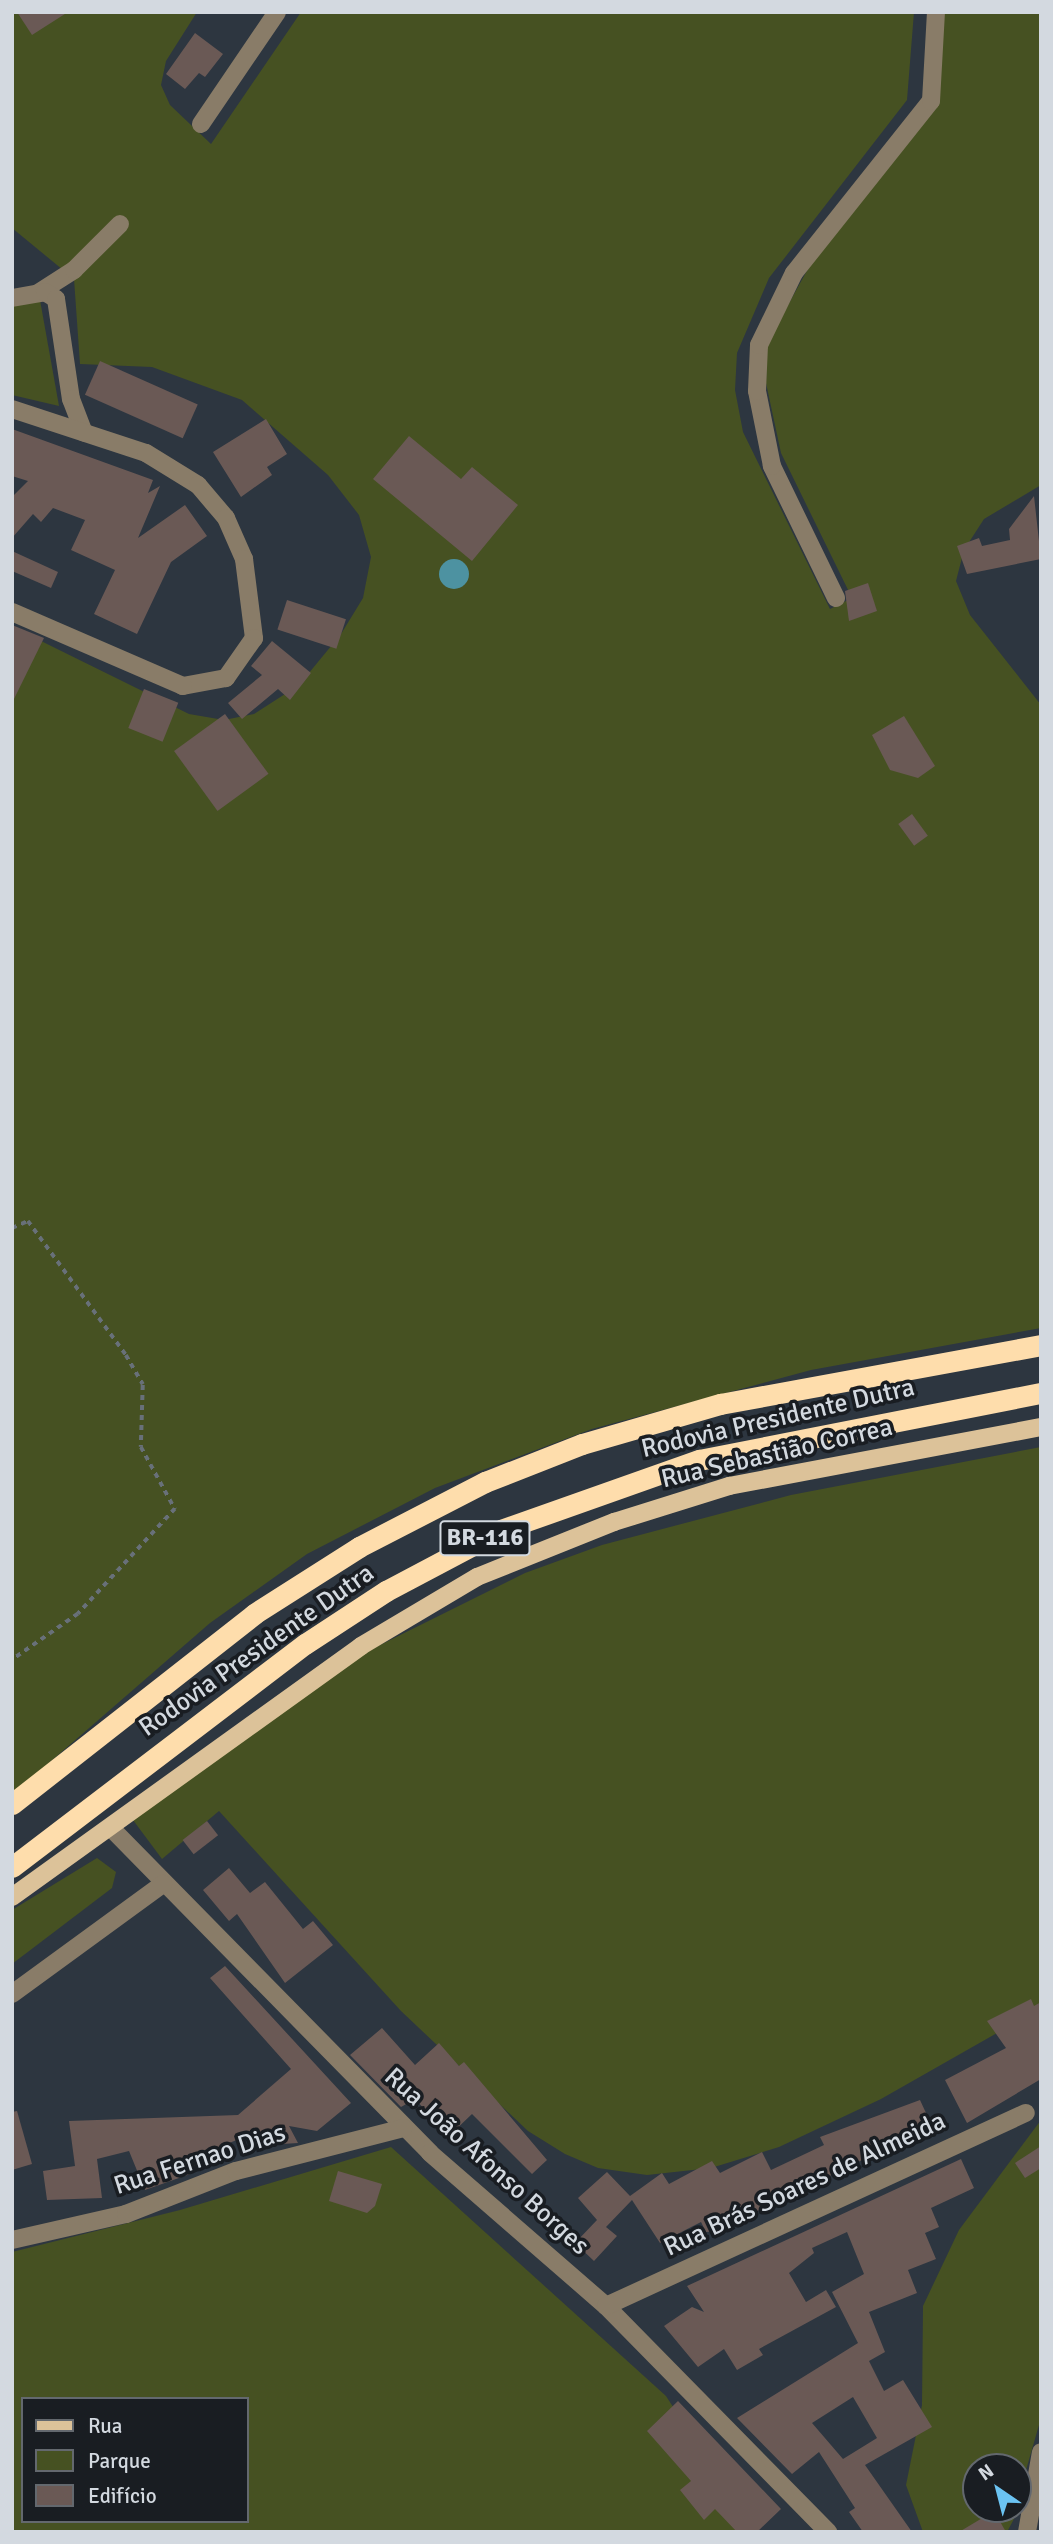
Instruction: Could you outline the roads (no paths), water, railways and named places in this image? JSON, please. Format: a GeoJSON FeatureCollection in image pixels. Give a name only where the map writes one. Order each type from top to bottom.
{"type":"FeatureCollection","features":[{"type":"Feature","properties":{"kind":"highway","name":"Rodovia Presidente Dutra"},"geometry":{"type":"LineString","coordinates":[[12,1804],[254,1614],[412,1516],[485,1482],[582,1444],[720,1404],[1041,1345]]}},
{"type":"Feature","properties":{"kind":"highway","name":"Rodovia Presidente Dutra"},"geometry":{"type":"LineString","coordinates":[[12,1867],[305,1644],[386,1591],[501,1530],[699,1460],[1041,1393]]}},
{"type":"Feature","properties":{"kind":"main road","name":"Rua Sebastião Correa"},"geometry":{"type":"LineString","coordinates":[[12,1897],[112,1829],[361,1646],[477,1577],[544,1548],[729,1486],[1041,1427]]}},
{"type":"Feature","properties":{"kind":"street"},"geometry":{"type":"LineString","coordinates":[[201,124],[277,12]]}},
{"type":"Feature","properties":{"kind":"street"},"geometry":{"type":"LineString","coordinates":[[836,598],[772,466],[757,391],[759,345],[794,273],[934,95],[936,12]]}},
{"type":"Feature","properties":{"kind":"street"},"geometry":{"type":"LineString","coordinates":[[38,293],[74,270],[120,224]]}},
{"type":"Feature","properties":{"kind":"street"},"geometry":{"type":"LineString","coordinates":[[12,298],[38,293],[52,294],[60,306],[66,374],[85,433]]}},
{"type":"Feature","properties":{"kind":"street"},"geometry":{"type":"LineString","coordinates":[[12,409],[166,462],[198,485],[226,518],[249,579],[251,648],[226,678],[183,687],[12,612]]}},
{"type":"Feature","properties":{"kind":"street","name":"Rua João Afonso Borges"},"geometry":{"type":"LineString","coordinates":[[112,1829],[404,2128],[606,2306],[828,2532]]}},
{"type":"Feature","properties":{"kind":"street"},"geometry":{"type":"LineString","coordinates":[[12,1994],[163,1884]]}},
{"type":"Feature","properties":{"kind":"street","name":"Rua Brás Soares de Almeida"},"geometry":{"type":"LineString","coordinates":[[606,2306],[1026,2113]]}},
{"type":"Feature","properties":{"kind":"street","name":"Rua Fernao Dias"},"geometry":{"type":"LineString","coordinates":[[12,2240],[127,2214],[236,2171],[404,2128]]}},
{"type":"Feature","properties":{"kind":"street"},"geometry":{"type":"LineString","coordinates":[[1027,2532],[1041,2452]]}},
{"type":"Feature","properties":{"kind":"water"},"geometry":{"type":"Polygon","coordinates":[[[454,559],[460,560],[468,568],[468,580],[460,588],[454,589],[448,588],[440,580],[439,574],[440,568],[448,560],[454,559]]]}}]}
